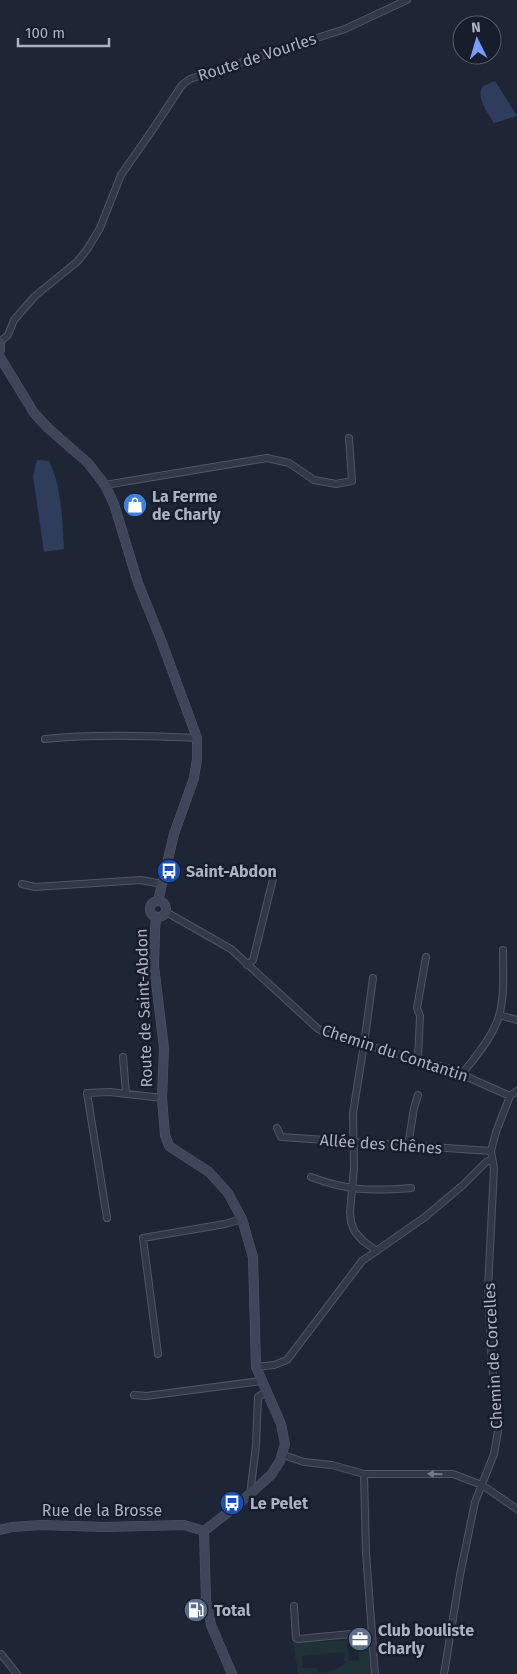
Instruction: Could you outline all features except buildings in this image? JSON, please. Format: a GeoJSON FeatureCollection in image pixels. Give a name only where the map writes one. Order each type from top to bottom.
{"type":"FeatureCollection","features":[{"type":"Feature","properties":{"kind":"main road"},"geometry":{"type":"LineString","coordinates":[[0,343],[0,350]]}},
{"type":"Feature","properties":{"kind":"main road"},"geometry":{"type":"LineString","coordinates":[[0,357],[34,413],[88,463],[105,485],[114,504],[138,583],[165,649],[197,738],[194,778],[174,834],[158,901],[151,905],[152,915],[161,917],[166,912],[165,904],[158,901]]}},
{"type":"Feature","properties":{"kind":"main road","name":"Route de Saint-Abdon"},"geometry":{"type":"LineString","coordinates":[[156,917],[154,966],[164,1048],[162,1098],[165,1135],[169,1146],[209,1172],[228,1194],[242,1219],[253,1257],[256,1367],[283,1431],[285,1444],[283,1456]]}},
{"type":"Feature","properties":{"kind":"main road"},"geometry":{"type":"LineString","coordinates":[[232,1674],[211,1625],[205,1592],[204,1531],[271,1475],[283,1456]]}},
{"type":"Feature","properties":{"kind":"main road","name":"Rue de la Brosse"},"geometry":{"type":"LineString","coordinates":[[0,1530],[22,1525],[104,1527],[184,1525],[204,1531]]}},
{"type":"Feature","properties":{"kind":"street","name":"Route de Vourles"},"geometry":{"type":"LineString","coordinates":[[0,343],[8,335],[14,320],[30,302],[78,261],[88,248],[100,228],[121,175],[182,85],[190,79],[345,29],[407,0]]}},
{"type":"Feature","properties":{"kind":"street"},"geometry":{"type":"LineString","coordinates":[[105,485],[267,458],[289,463],[314,480],[336,484],[352,481],[349,438]]}},
{"type":"Feature","properties":{"kind":"street"},"geometry":{"type":"LineString","coordinates":[[45,739],[123,734],[197,738]]}},
{"type":"Feature","properties":{"kind":"street"},"geometry":{"type":"LineString","coordinates":[[248,965],[253,960],[273,879]]}},
{"type":"Feature","properties":{"kind":"street"},"geometry":{"type":"LineString","coordinates":[[22,884],[35,887],[141,880],[162,884]]}},
{"type":"Feature","properties":{"kind":"street","name":"Chemin du Contantin"},"geometry":{"type":"LineString","coordinates":[[166,912],[231,949],[317,1028],[326,1034],[446,1068],[510,1096]]}},
{"type":"Feature","properties":{"kind":"street"},"geometry":{"type":"LineString","coordinates":[[462,1074],[487,1043],[499,1015],[503,978],[503,950]]}},
{"type":"Feature","properties":{"kind":"street"},"geometry":{"type":"LineString","coordinates":[[418,1060],[420,1016],[417,1008],[426,957]]}},
{"type":"Feature","properties":{"kind":"street"},"geometry":{"type":"LineString","coordinates":[[372,978],[353,1113],[353,1189],[350,1212],[355,1232],[363,1241],[377,1251]]}},
{"type":"Feature","properties":{"kind":"street"},"geometry":{"type":"LineString","coordinates":[[499,1015],[517,1020]]}},
{"type":"Feature","properties":{"kind":"street"},"geometry":{"type":"LineString","coordinates":[[123,1057],[126,1094]]}},
{"type":"Feature","properties":{"kind":"street"},"geometry":{"type":"LineString","coordinates":[[491,1151],[510,1096],[517,1091]]}},
{"type":"Feature","properties":{"kind":"street"},"geometry":{"type":"LineString","coordinates":[[107,1218],[87,1093],[126,1094],[162,1098]]}},
{"type":"Feature","properties":{"kind":"street"},"geometry":{"type":"LineString","coordinates":[[408,1146],[418,1095]]}},
{"type":"Feature","properties":{"kind":"street","name":"Allée des Chênes"},"geometry":{"type":"LineString","coordinates":[[277,1128],[281,1137],[491,1151]]}},
{"type":"Feature","properties":{"kind":"street","name":"Chemin de Corcelles"},"geometry":{"type":"LineString","coordinates":[[444,1674],[463,1558],[475,1502],[494,1454],[498,1431],[488,1289],[494,1168],[491,1151]]}},
{"type":"Feature","properties":{"kind":"street"},"geometry":{"type":"LineString","coordinates":[[256,1367],[274,1365],[287,1360],[362,1261],[425,1217],[463,1185],[486,1162],[492,1159]]}},
{"type":"Feature","properties":{"kind":"street"},"geometry":{"type":"LineString","coordinates":[[311,1177],[334,1186],[353,1189],[383,1190],[411,1188]]}},
{"type":"Feature","properties":{"kind":"street"},"geometry":{"type":"LineString","coordinates":[[158,1354],[143,1238],[225,1224],[242,1219]]}},
{"type":"Feature","properties":{"kind":"street"},"geometry":{"type":"LineString","coordinates":[[134,1395],[146,1396],[261,1381]]}},
{"type":"Feature","properties":{"kind":"street"},"geometry":{"type":"LineString","coordinates":[[250,1494],[256,1445],[258,1397],[266,1392]]}},
{"type":"Feature","properties":{"kind":"street"},"geometry":{"type":"LineString","coordinates":[[283,1456],[304,1462],[332,1465],[364,1474],[453,1474],[482,1485],[517,1509]]}},
{"type":"Feature","properties":{"kind":"street"},"geometry":{"type":"LineString","coordinates":[[364,1474],[366,1553],[375,1674]]}},
{"type":"Feature","properties":{"kind":"street"},"geometry":{"type":"LineString","coordinates":[[294,1606],[296,1638],[298,1639],[372,1632]]}},
{"type":"Feature","properties":{"kind":"street"},"geometry":{"type":"LineString","coordinates":[[1,1654],[18,1674]]}},
{"type":"Feature","properties":{"kind":"shaded area"},"geometry":{"type":"Polygon","coordinates":[[[321,1639],[321,1642],[347,1640],[349,1661],[359,1660],[358,1644],[370,1643],[373,1674],[298,1674],[293,1642],[321,1639]],[[344,1652],[302,1656],[302,1668],[317,1668],[318,1673],[329,1671],[346,1663],[343,1658],[345,1658],[344,1652]]]}},
{"type":"Feature","properties":{"kind":"water"},"geometry":{"type":"Polygon","coordinates":[[[495,81],[517,116],[494,123],[483,105],[480,95],[483,86],[495,81]]]}},
{"type":"Feature","properties":{"kind":"water"},"geometry":{"type":"Polygon","coordinates":[[[37,460],[49,461],[57,482],[61,504],[64,549],[44,552],[33,476],[37,460]]]}},
{"type":"Feature","properties":{"kind":"place","name":"La Ferme de Charly"},"geometry":{"type":"Point","coordinates":[135,505]}},
{"type":"Feature","properties":{"kind":"place","name":"Saint-Abdon"},"geometry":{"type":"Point","coordinates":[169,871]}},
{"type":"Feature","properties":{"kind":"place","name":"Le Pelet"},"geometry":{"type":"Point","coordinates":[232,1503]}},
{"type":"Feature","properties":{"kind":"place","name":"Total"},"geometry":{"type":"Point","coordinates":[196,1610]}},
{"type":"Feature","properties":{"kind":"place","name":"Club bouliste Charly"},"geometry":{"type":"Point","coordinates":[360,1639]}}]}
